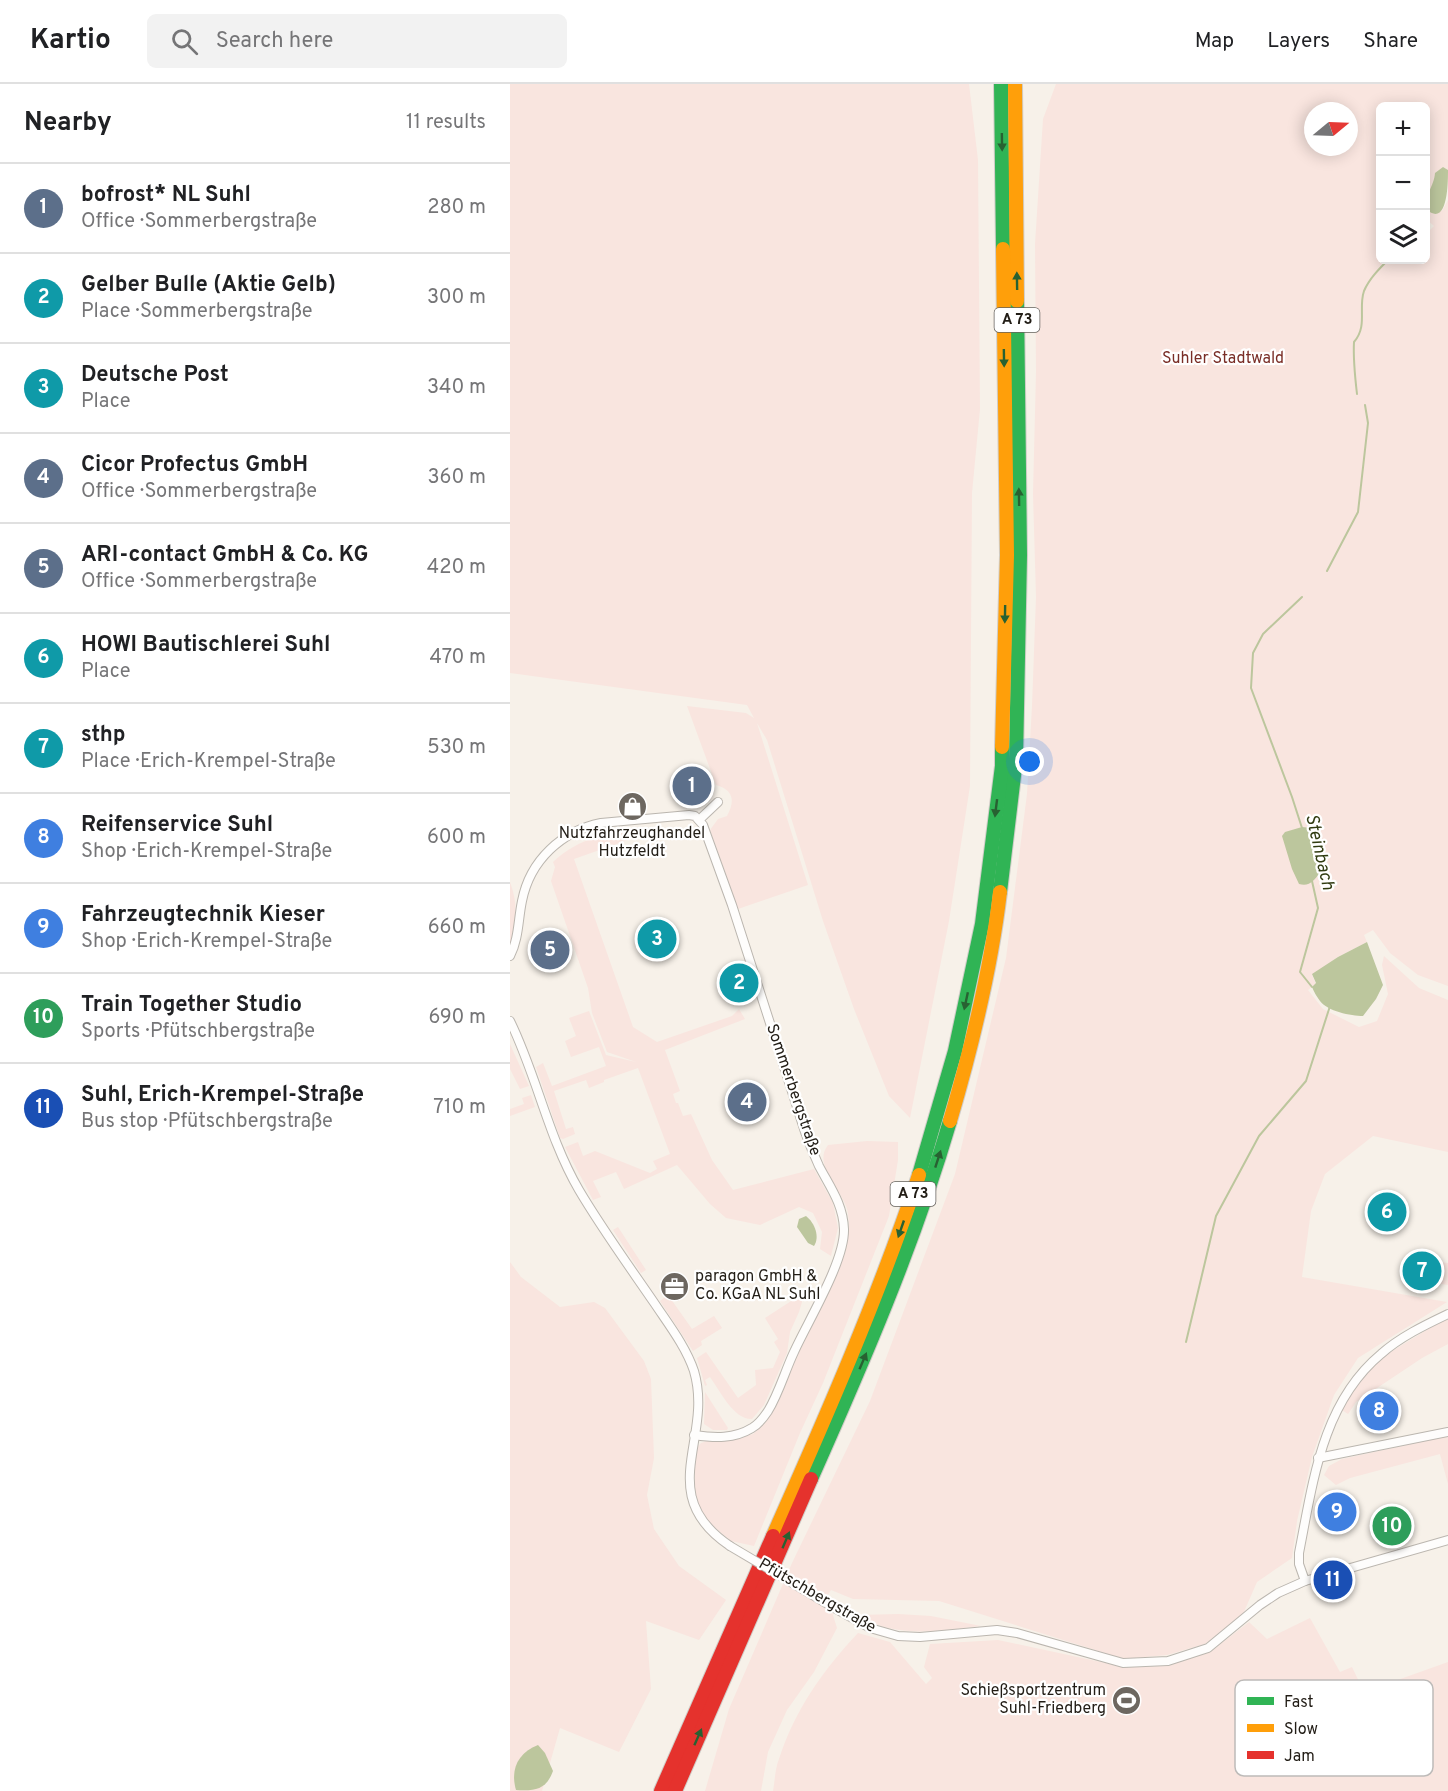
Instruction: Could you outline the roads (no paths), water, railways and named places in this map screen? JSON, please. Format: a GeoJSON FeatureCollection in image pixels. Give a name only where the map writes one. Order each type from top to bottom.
{"type":"FeatureCollection","features":[{"type":"Feature","properties":{"kind":"highway","name":"A 73"},"geometry":{"type":"LineString","coordinates":[[675,1791],[877,1329],[913,1235],[969,1053],[997,921],[1016,759],[1002,84]]}},
{"type":"Feature","properties":{"kind":"highway","name":"A 73"},"geometry":{"type":"LineString","coordinates":[[661,1791],[842,1378],[897,1241],[928,1149],[955,1051],[983,913],[1002,766],[1013,555],[1015,84]]}},
{"type":"Feature","properties":{"kind":"street"},"geometry":{"type":"LineString","coordinates":[[510,956],[518,937],[522,901],[529,880],[542,858],[559,841],[587,826],[602,823],[689,815],[699,820],[718,802]]}},
{"type":"Feature","properties":{"kind":"street","name":"Sommerbergstraße"},"geometry":{"type":"LineString","coordinates":[[694,1435],[730,1437],[752,1428],[762,1420],[769,1410],[826,1287],[840,1252],[844,1233],[840,1205],[810,1145],[732,905],[706,832],[699,820]]}},
{"type":"Feature","properties":{"kind":"street"},"geometry":{"type":"LineString","coordinates":[[510,1021],[522,1047],[548,1124],[567,1168],[689,1358],[698,1395],[694,1435]]}},
{"type":"Feature","properties":{"kind":"street"},"geometry":{"type":"LineString","coordinates":[[1305,1581],[1299,1564],[1299,1553],[1318,1458],[1333,1416],[1351,1384],[1381,1353],[1423,1326],[1448,1314]]}},
{"type":"Feature","properties":{"kind":"street"},"geometry":{"type":"LineString","coordinates":[[1318,1458],[1448,1432]]}},
{"type":"Feature","properties":{"kind":"street","name":"Pfütschbergstraße"},"geometry":{"type":"LineString","coordinates":[[694,1435],[689,1472],[692,1499],[702,1522],[711,1532],[730,1546],[870,1628],[898,1636],[920,1637],[997,1630],[1017,1633],[1123,1663],[1168,1661],[1208,1648],[1260,1605],[1278,1593],[1305,1581],[1448,1540]]}},
{"type":"Feature","properties":{"kind":"waterway","name":"Steinbach"},"geometry":{"type":"LineString","coordinates":[[1357,394],[1354,342],[1361,330],[1362,297],[1369,282],[1384,264]]}},
{"type":"Feature","properties":{"kind":"waterway","name":"Steinbach"},"geometry":{"type":"LineString","coordinates":[[1327,571],[1358,512],[1368,423],[1365,405]]}},
{"type":"Feature","properties":{"kind":"waterway","name":"Steinbach"},"geometry":{"type":"LineString","coordinates":[[1302,597],[1263,634],[1253,653],[1251,688],[1302,828]]}},
{"type":"Feature","properties":{"kind":"waterway","name":"Steinbach"},"geometry":{"type":"LineString","coordinates":[[1312,881],[1318,908],[1300,972],[1312,987]]}},
{"type":"Feature","properties":{"kind":"waterway","name":"Steinbach"},"geometry":{"type":"LineString","coordinates":[[1186,1342],[1216,1216],[1259,1136],[1306,1081],[1330,1006]]}},
{"type":"Feature","properties":{"kind":"place","name":"bofrost* NL Suhl"},"geometry":{"type":"Point","coordinates":[692,786]}},
{"type":"Feature","properties":{"kind":"place","name":"Nutzfahrzeughandel Hutzfeldt"},"geometry":{"type":"Point","coordinates":[632,806]}},
{"type":"Feature","properties":{"kind":"place","name":"Deutsche Post"},"geometry":{"type":"Point","coordinates":[657,939]}},
{"type":"Feature","properties":{"kind":"place","name":"ARI-contact GmbH & Co. KG"},"geometry":{"type":"Point","coordinates":[550,950]}},
{"type":"Feature","properties":{"kind":"place","name":"Gelber Bulle (Aktie Gelb)"},"geometry":{"type":"Point","coordinates":[739,983]}},
{"type":"Feature","properties":{"kind":"place","name":"Cicor Profectus GmbH"},"geometry":{"type":"Point","coordinates":[747,1102]}},
{"type":"Feature","properties":{"kind":"place","name":"HOWI Bautischlerei Suhl"},"geometry":{"type":"Point","coordinates":[1387,1212]}},
{"type":"Feature","properties":{"kind":"place","name":"sthp"},"geometry":{"type":"Point","coordinates":[1422,1271]}},
{"type":"Feature","properties":{"kind":"place","name":"paragon GmbH & Co. KGaA NL Suhl"},"geometry":{"type":"Point","coordinates":[674,1286]}},
{"type":"Feature","properties":{"kind":"place","name":"Reifenservice Suhl"},"geometry":{"type":"Point","coordinates":[1379,1411]}},
{"type":"Feature","properties":{"kind":"place","name":"Fahrzeugtechnik Kieser"},"geometry":{"type":"Point","coordinates":[1337,1512]}},
{"type":"Feature","properties":{"kind":"place","name":"Train Together Studio"},"geometry":{"type":"Point","coordinates":[1392,1526]}},
{"type":"Feature","properties":{"kind":"place","name":"Suhl, Erich-Krempel-Straße"},"geometry":{"type":"Point","coordinates":[1333,1580]}},
{"type":"Feature","properties":{"kind":"place","name":"Schießsportzentrum Suhl-Friedberg"},"geometry":{"type":"Point","coordinates":[1127,1700]}},
{"type":"Feature","properties":{"kind":"park label","name":"Suhler Stadtwald"},"geometry":{"type":"Point","coordinates":[1223,359]}}]}
